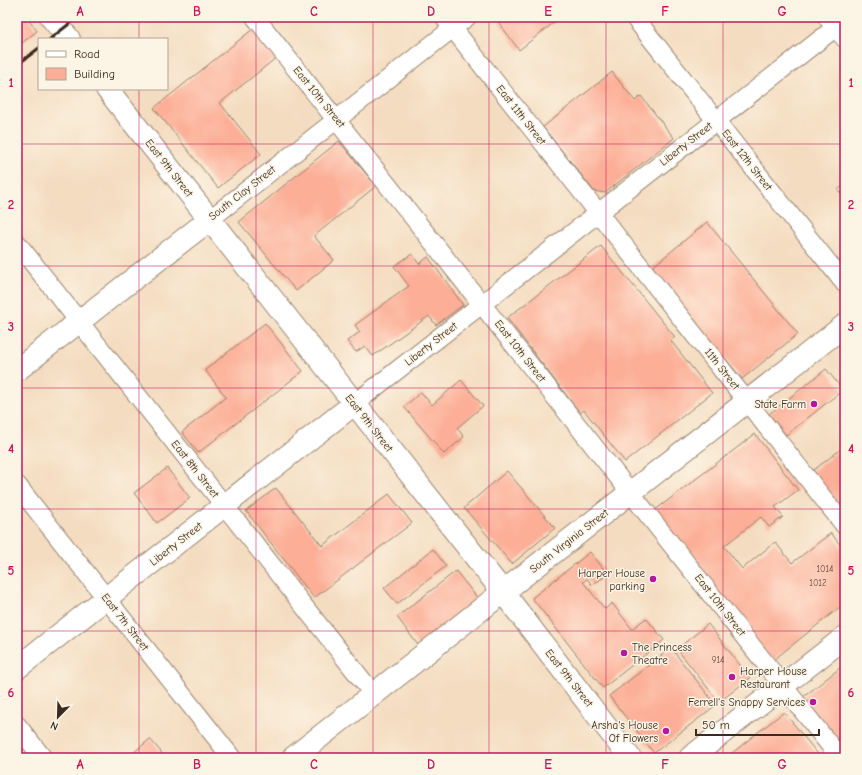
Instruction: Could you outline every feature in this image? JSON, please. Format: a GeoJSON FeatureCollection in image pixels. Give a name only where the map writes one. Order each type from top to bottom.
{"type":"FeatureCollection","features":[{"type":"Feature","properties":{"kind":"main road"},"geometry":{"type":"LineString","coordinates":[[51,17],[68,38]]}},
{"type":"Feature","properties":{"kind":"main road","name":"East 9th Street"},"geometry":{"type":"LineString","coordinates":[[108,90],[503,592],[630,758]]}},
{"type":"Feature","properties":{"kind":"main road","name":"South Clay Street"},"geometry":{"type":"LineString","coordinates":[[17,370],[209,220]]}},
{"type":"Feature","properties":{"kind":"main road","name":"South Virginia Street"},"geometry":{"type":"LineString","coordinates":[[293,758],[845,325]]}},
{"type":"Feature","properties":{"kind":"main road","name":"Liberty Street"},"geometry":{"type":"LineString","coordinates":[[17,668],[354,404]]}},
{"type":"Feature","properties":{"kind":"main road"},"geometry":{"type":"LineString","coordinates":[[690,758],[845,637]]}},
{"type":"Feature","properties":{"kind":"street","name":"East 10th Street"},"geometry":{"type":"LineString","coordinates":[[255,17],[840,758]]}},
{"type":"Feature","properties":{"kind":"street","name":"South Clay Street"},"geometry":{"type":"LineString","coordinates":[[209,220],[337,119],[448,23],[467,17]]}},
{"type":"Feature","properties":{"kind":"street","name":"East 12th Street"},"geometry":{"type":"LineString","coordinates":[[634,17],[845,284]]}},
{"type":"Feature","properties":{"kind":"street","name":"East 11th Street"},"geometry":{"type":"LineString","coordinates":[[448,23],[598,213]]}},
{"type":"Feature","properties":{"kind":"street","name":"Liberty Street"},"geometry":{"type":"LineString","coordinates":[[354,404],[838,26]]}},
{"type":"Feature","properties":{"kind":"street","name":"11th Street"},"geometry":{"type":"LineString","coordinates":[[598,213],[845,526]]}},
{"type":"Feature","properties":{"kind":"street","name":"East 8th Street"},"geometry":{"type":"LineString","coordinates":[[17,243],[374,695]]}},
{"type":"Feature","properties":{"kind":"street","name":"East 7th Street"},"geometry":{"type":"LineString","coordinates":[[17,485],[232,758]]}},
{"type":"Feature","properties":{"kind":"street"},"geometry":{"type":"LineString","coordinates":[[17,725],[43,758]]}},
{"type":"Feature","properties":{"kind":"building"},"geometry":{"type":"Polygon","coordinates":[[[17,17],[26,17],[37,31],[17,47],[17,17]]]}},
{"type":"Feature","properties":{"kind":"building"},"geometry":{"type":"Polygon","coordinates":[[[501,17],[561,17],[519,50],[497,20],[501,17]]]}},
{"type":"Feature","properties":{"kind":"building"},"geometry":{"type":"Polygon","coordinates":[[[253,29],[276,58],[220,103],[261,154],[218,188],[154,108],[253,29]]]}},
{"type":"Feature","properties":{"kind":"building"},"geometry":{"type":"Polygon","coordinates":[[[612,72],[635,101],[641,96],[674,138],[605,193],[594,191],[543,127],[612,72]]]}},
{"type":"Feature","properties":{"kind":"building"},"geometry":{"type":"Polygon","coordinates":[[[339,141],[376,186],[314,236],[334,260],[296,291],[239,222],[339,141]]]}},
{"type":"Feature","properties":{"kind":"building"},"geometry":{"type":"Polygon","coordinates":[[[845,184],[845,198],[838,190],[845,184]]]}},
{"type":"Feature","properties":{"kind":"building"},"geometry":{"type":"Polygon","coordinates":[[[707,222],[798,334],[742,379],[651,268],[707,222]]]}},
{"type":"Feature","properties":{"kind":"building"},"geometry":{"type":"Polygon","coordinates":[[[601,246],[675,337],[671,341],[712,393],[625,462],[584,410],[580,413],[507,318],[601,246]]]}},
{"type":"Feature","properties":{"kind":"building"},"geometry":{"type":"Polygon","coordinates":[[[412,254],[419,264],[428,257],[463,305],[436,325],[429,316],[373,356],[365,346],[356,352],[347,341],[360,332],[355,325],[409,286],[394,266],[412,254]]]}},
{"type":"Feature","properties":{"kind":"building"},"geometry":{"type":"Polygon","coordinates":[[[265,323],[303,371],[198,453],[182,432],[226,397],[205,370],[265,323]]]}},
{"type":"Feature","properties":{"kind":"building"},"geometry":{"type":"Polygon","coordinates":[[[826,369],[843,390],[786,435],[769,414],[826,369]]]}},
{"type":"Feature","properties":{"kind":"building"},"geometry":{"type":"Polygon","coordinates":[[[461,380],[483,406],[457,428],[464,437],[444,454],[404,407],[421,392],[432,405],[461,380]]]}},
{"type":"Feature","properties":{"kind":"building"},"geometry":{"type":"Polygon","coordinates":[[[755,434],[798,490],[775,507],[783,517],[769,527],[761,517],[724,546],[742,569],[775,542],[792,563],[831,533],[845,551],[845,603],[771,662],[654,511],[755,434]]]}},
{"type":"Feature","properties":{"kind":"building"},"geometry":{"type":"Polygon","coordinates":[[[845,446],[845,517],[810,473],[845,446]]]}},
{"type":"Feature","properties":{"kind":"building"},"geometry":{"type":"Polygon","coordinates":[[[167,468],[190,498],[157,523],[134,493],[167,468]]]}},
{"type":"Feature","properties":{"kind":"building"},"geometry":{"type":"Polygon","coordinates":[[[507,471],[555,528],[512,564],[464,508],[507,471]]]}},
{"type":"Feature","properties":{"kind":"building"},"geometry":{"type":"Polygon","coordinates":[[[276,488],[322,546],[389,494],[412,523],[314,598],[246,511],[276,488]]]}},
{"type":"Feature","properties":{"kind":"building"},"geometry":{"type":"Polygon","coordinates":[[[433,549],[446,566],[397,604],[384,588],[433,549]]]}},
{"type":"Feature","properties":{"kind":"building"},"geometry":{"type":"Polygon","coordinates":[[[590,552],[608,574],[592,585],[587,579],[583,582],[605,609],[612,603],[632,629],[646,618],[664,640],[603,688],[532,598],[590,552]]]}},
{"type":"Feature","properties":{"kind":"building"},"geometry":{"type":"Polygon","coordinates":[[[456,571],[478,599],[418,645],[397,617],[456,571]]]}},
{"type":"Feature","properties":{"kind":"building"},"geometry":{"type":"Polygon","coordinates":[[[708,624],[750,678],[719,702],[677,649],[708,624]]]}},
{"type":"Feature","properties":{"kind":"building"},"geometry":{"type":"Polygon","coordinates":[[[671,648],[716,705],[654,753],[609,696],[671,648]]]}},
{"type":"Feature","properties":{"kind":"building"},"geometry":{"type":"Polygon","coordinates":[[[845,664],[845,752],[802,698],[845,664]]]}},
{"type":"Feature","properties":{"kind":"building"},"geometry":{"type":"Polygon","coordinates":[[[784,712],[821,758],[726,758],[757,733],[784,712]]]}},
{"type":"Feature","properties":{"kind":"building"},"geometry":{"type":"Polygon","coordinates":[[[150,739],[166,758],[127,758],[150,739]]]}},
{"type":"Feature","properties":{"kind":"railway"},"geometry":{"type":"LineString","coordinates":[[51,38],[78,17]]}},
{"type":"Feature","properties":{"kind":"railway"},"geometry":{"type":"LineString","coordinates":[[17,65],[38,49]]}},
{"type":"Feature","properties":{"kind":"place","name":"State Farm"},"geometry":{"type":"Point","coordinates":[814,404]}},
{"type":"Feature","properties":{"kind":"place","name":"Harper House parking"},"geometry":{"type":"Point","coordinates":[653,579]}},
{"type":"Feature","properties":{"kind":"place","name":"The Princess Theatre"},"geometry":{"type":"Point","coordinates":[624,653]}},
{"type":"Feature","properties":{"kind":"place","name":"Harper House Restaurant"},"geometry":{"type":"Point","coordinates":[732,677]}},
{"type":"Feature","properties":{"kind":"place","name":"Ferrell's Snappy Services"},"geometry":{"type":"Point","coordinates":[813,702]}},
{"type":"Feature","properties":{"kind":"place","name":"Arsha's House Of Flowers"},"geometry":{"type":"Point","coordinates":[666,731]}}]}
